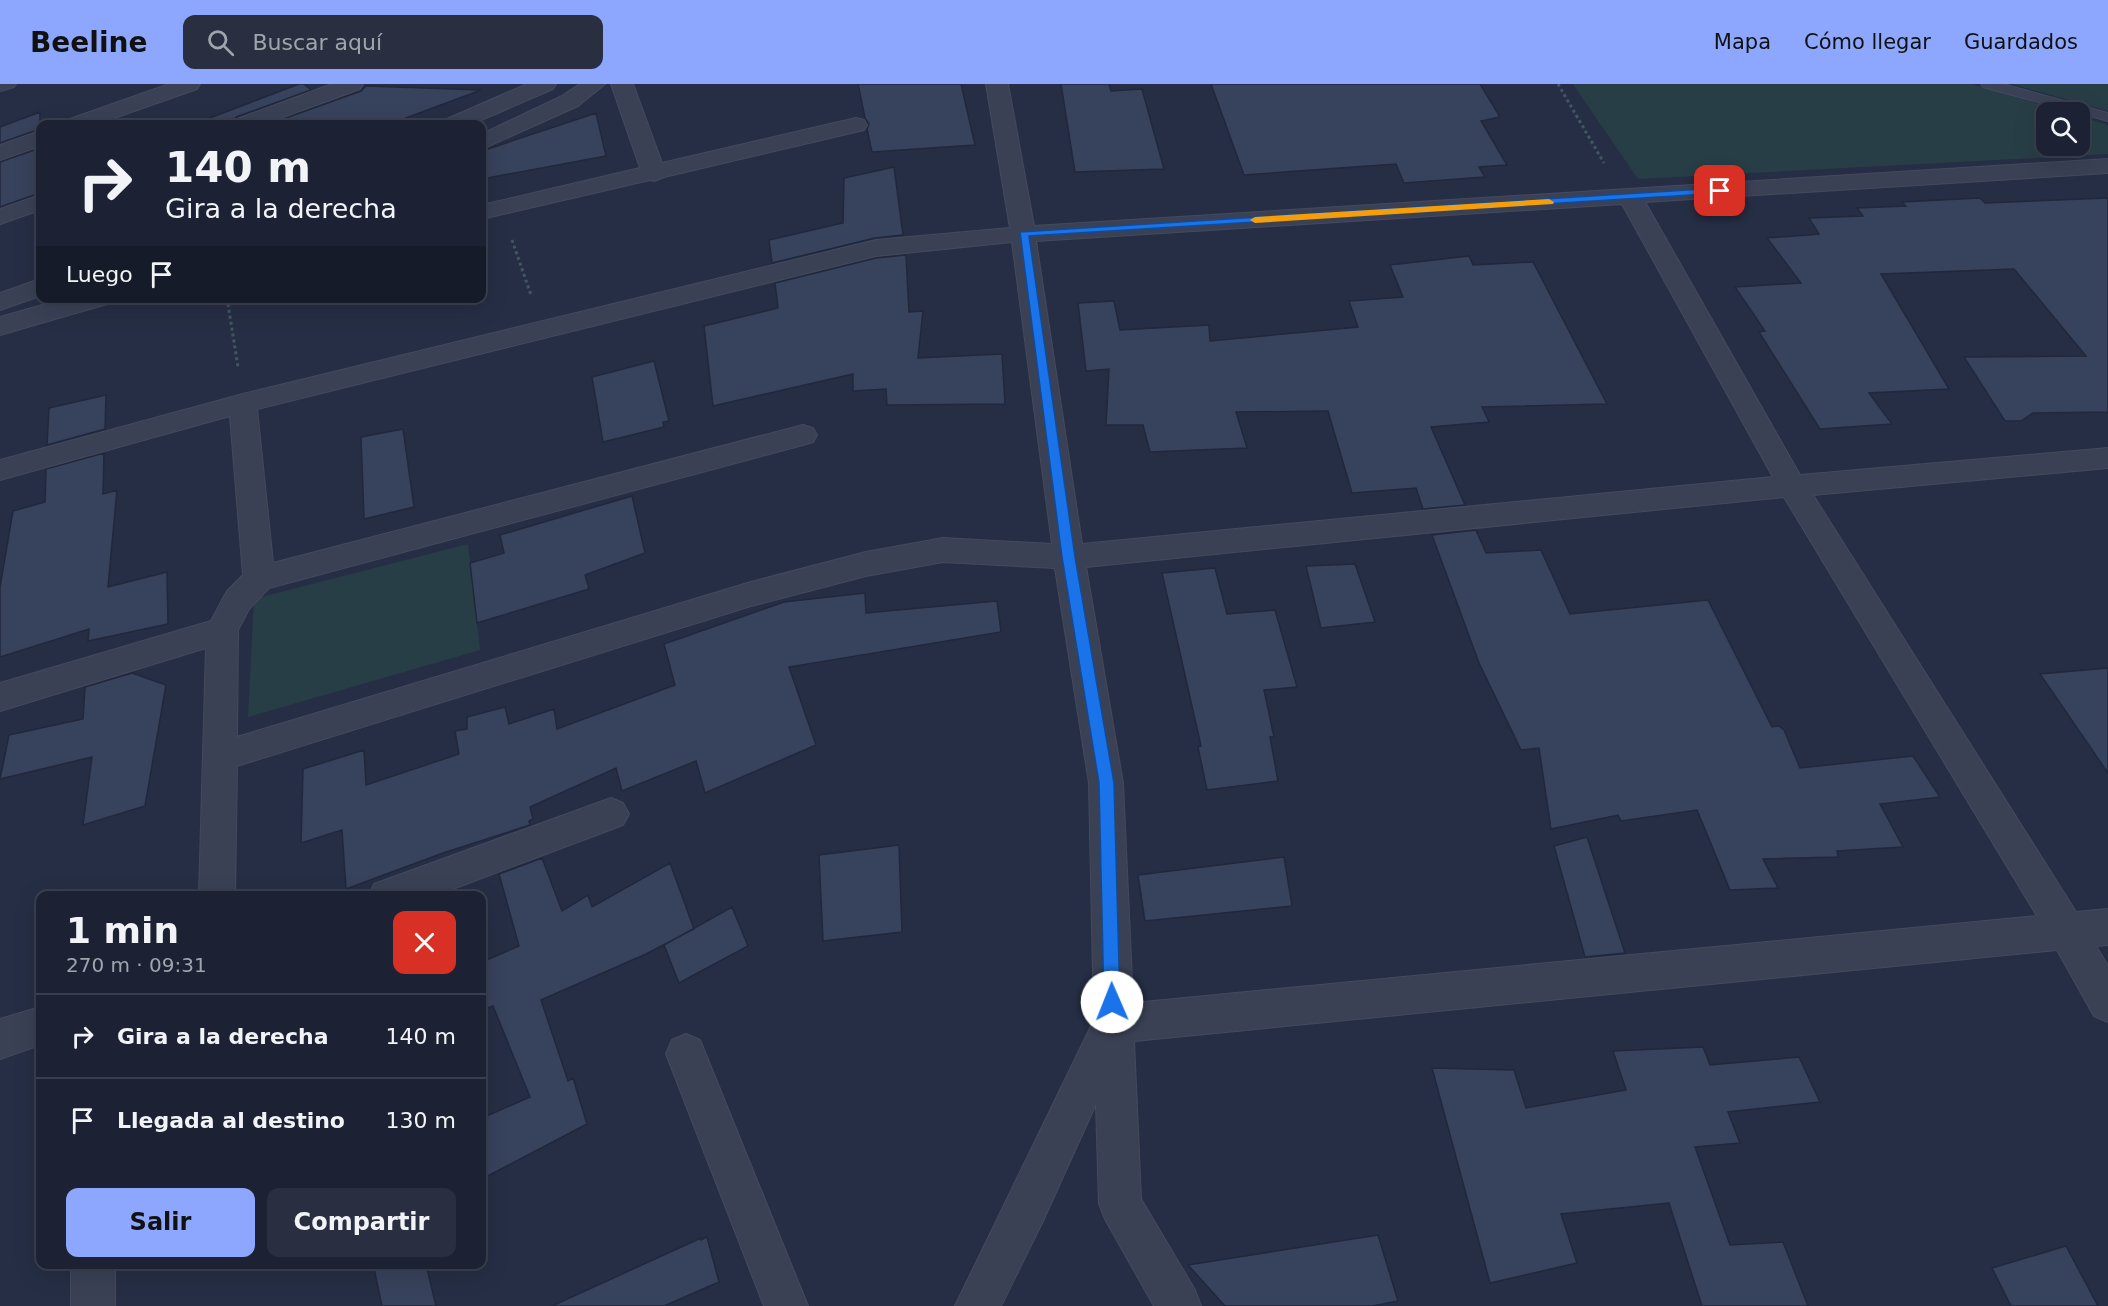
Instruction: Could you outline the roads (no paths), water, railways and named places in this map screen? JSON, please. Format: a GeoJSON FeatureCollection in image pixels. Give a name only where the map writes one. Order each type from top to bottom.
{"type":"FeatureCollection","features":[{"type":"Feature","properties":{"kind":"street"},"geometry":{"type":"LineString","coordinates":[[89,120],[189,84]]}},
{"type":"Feature","properties":{"kind":"street"},"geometry":{"type":"LineString","coordinates":[[256,120],[352,84]]}},
{"type":"Feature","properties":{"kind":"street"},"geometry":{"type":"LineString","coordinates":[[486,140],[570,101],[594,84]]}},
{"type":"Feature","properties":{"kind":"street"},"geometry":{"type":"LineString","coordinates":[[622,84],[654,174]]}},
{"type":"Feature","properties":{"kind":"street"},"geometry":{"type":"LineString","coordinates":[[997,84],[1023,234],[1069,557],[1106,783],[1120,1204],[1179,1306]]}},
{"type":"Feature","properties":{"kind":"street"},"geometry":{"type":"LineString","coordinates":[[464,120],[535,87]]}},
{"type":"Feature","properties":{"kind":"street"},"geometry":{"type":"LineString","coordinates":[[491,210],[654,174],[856,125]]}},
{"type":"Feature","properties":{"kind":"street"},"geometry":{"type":"LineString","coordinates":[[0,153],[36,140]]}},
{"type":"Feature","properties":{"kind":"street"},"geometry":{"type":"LineString","coordinates":[[0,470],[243,403],[876,248],[1023,234],[2108,166]]}},
{"type":"Feature","properties":{"kind":"street"},"geometry":{"type":"LineString","coordinates":[[1630,197],[1792,486],[2067,931],[2108,1003]]}},
{"type":"Feature","properties":{"kind":"street"},"geometry":{"type":"LineString","coordinates":[[0,218],[36,204]]}},
{"type":"Feature","properties":{"kind":"street"},"geometry":{"type":"LineString","coordinates":[[0,302],[36,288]]}},
{"type":"Feature","properties":{"kind":"street"},"geometry":{"type":"LineString","coordinates":[[0,326],[80,303]]}},
{"type":"Feature","properties":{"kind":"street"},"geometry":{"type":"LineString","coordinates":[[243,403],[259,579]]}},
{"type":"Feature","properties":{"kind":"street"},"geometry":{"type":"LineString","coordinates":[[217,891],[222,630],[238,600],[259,579],[803,435]]}},
{"type":"Feature","properties":{"kind":"street"},"geometry":{"type":"LineString","coordinates":[[220,757],[751,594],[866,564],[943,550],[1069,557],[1792,486],[2108,458]]}},
{"type":"Feature","properties":{"kind":"street"},"geometry":{"type":"LineString","coordinates":[[0,697],[222,630]]}},
{"type":"Feature","properties":{"kind":"street"},"geometry":{"type":"LineString","coordinates":[[401,891],[611,814]]}},
{"type":"Feature","properties":{"kind":"street"},"geometry":{"type":"LineString","coordinates":[[1113,1024],[2108,927]]}},
{"type":"Feature","properties":{"kind":"street"},"geometry":{"type":"LineString","coordinates":[[977,1306],[1027,1208],[1113,1024]]}},
{"type":"Feature","properties":{"kind":"street"},"geometry":{"type":"LineString","coordinates":[[0,1039],[36,1027]]}},
{"type":"Feature","properties":{"kind":"street"},"geometry":{"type":"LineString","coordinates":[[686,1054],[786,1306]]}},
{"type":"Feature","properties":{"kind":"street"},"geometry":{"type":"LineString","coordinates":[[93,1269],[93,1306]]}},
{"type":"Feature","properties":{"kind":"lane"},"geometry":{"type":"LineString","coordinates":[[0,87],[9,84]]}},
{"type":"Feature","properties":{"kind":"lane"},"geometry":{"type":"LineString","coordinates":[[1988,84],[2108,117]]}}]}
